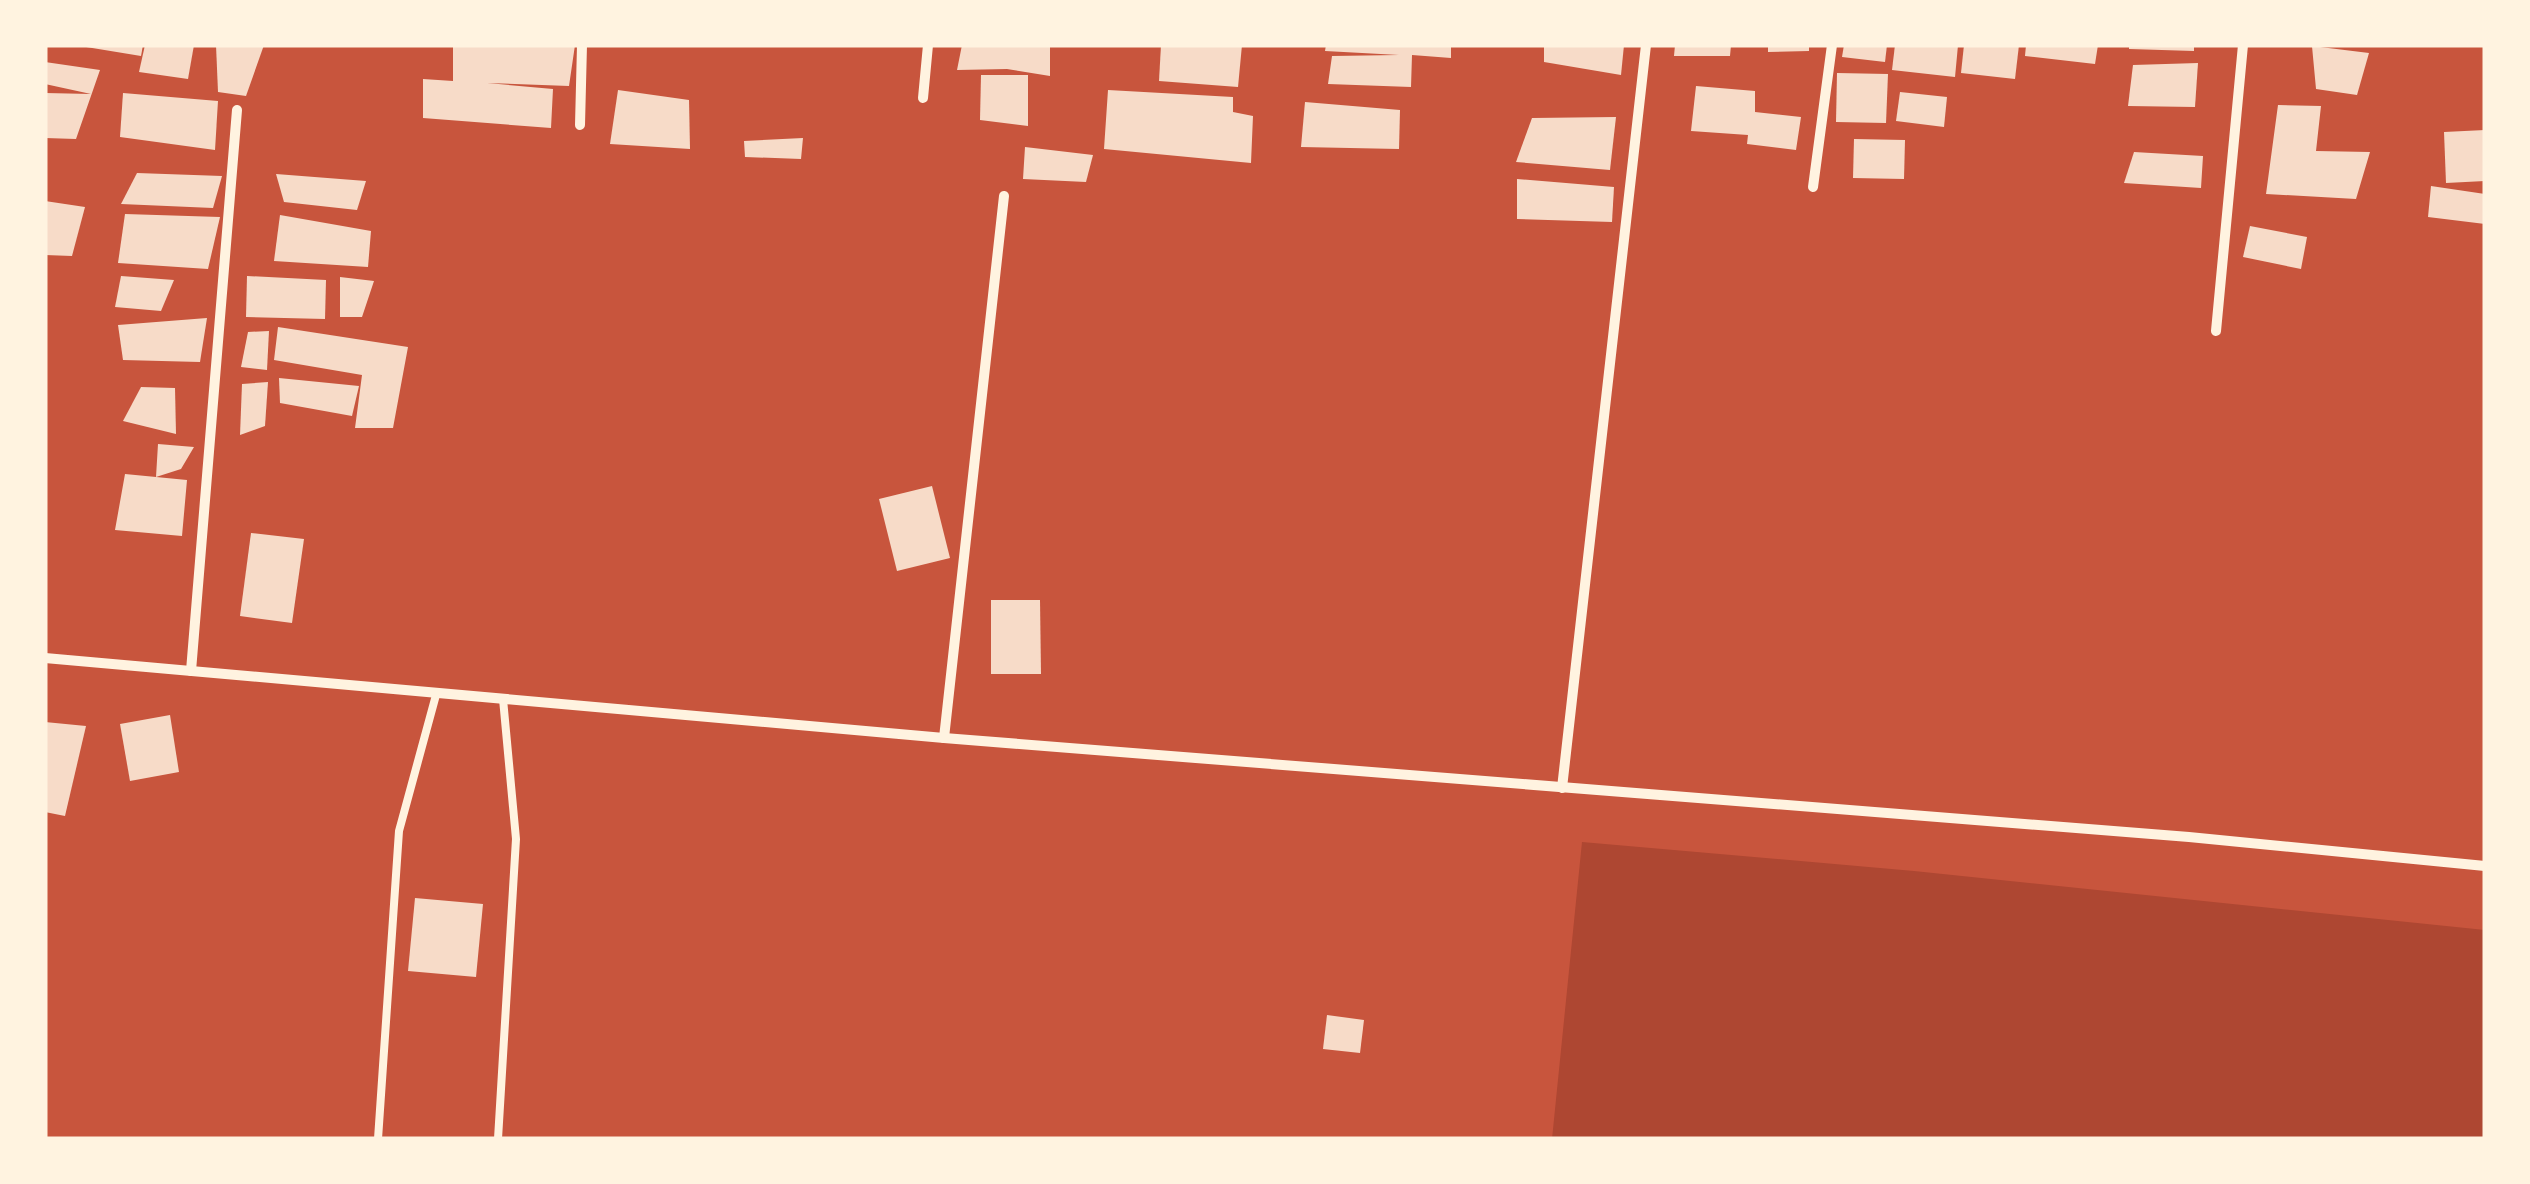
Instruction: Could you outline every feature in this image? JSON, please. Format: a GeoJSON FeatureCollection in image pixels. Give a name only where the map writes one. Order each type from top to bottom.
{"type":"FeatureCollection","features":[{"type":"Feature","properties":{"kind":"street"},"geometry":{"type":"LineString","coordinates":[[580,126],[582,45]]}},
{"type":"Feature","properties":{"kind":"street"},"geometry":{"type":"LineString","coordinates":[[922,98],[928,45]]}},
{"type":"Feature","properties":{"kind":"street"},"geometry":{"type":"LineString","coordinates":[[1562,788],[1646,45]]}},
{"type":"Feature","properties":{"kind":"street"},"geometry":{"type":"LineString","coordinates":[[1813,187],[1832,45]]}},
{"type":"Feature","properties":{"kind":"street"},"geometry":{"type":"LineString","coordinates":[[2216,331],[2243,45]]}},
{"type":"Feature","properties":{"kind":"street"},"geometry":{"type":"LineString","coordinates":[[191,671],[237,110]]}},
{"type":"Feature","properties":{"kind":"street"},"geometry":{"type":"LineString","coordinates":[[944,738],[1004,196]]}},
{"type":"Feature","properties":{"kind":"street"},"geometry":{"type":"LineString","coordinates":[[45,658],[944,738],[2189,836],[2485,866]]}},
{"type":"Feature","properties":{"kind":"lane"},"geometry":{"type":"LineString","coordinates":[[378,1139],[399,831],[436,695]]}},
{"type":"Feature","properties":{"kind":"lane"},"geometry":{"type":"LineString","coordinates":[[498,1139],[516,840],[503,700]]}},
{"type":"Feature","properties":{"kind":"shaded area"},"geometry":{"type":"Polygon","coordinates":[[[1582,842],[1914,871],[2485,930],[2485,1139],[1552,1139],[1582,842]]]}},
{"type":"Feature","properties":{"kind":"building"},"geometry":{"type":"Polygon","coordinates":[[[74,45],[143,45],[141,56],[74,45]]]}},
{"type":"Feature","properties":{"kind":"building"},"geometry":{"type":"Polygon","coordinates":[[[145,45],[194,45],[188,79],[139,72],[145,45]]]}},
{"type":"Feature","properties":{"kind":"building"},"geometry":{"type":"Polygon","coordinates":[[[216,45],[264,45],[246,96],[218,92],[216,45]]]}},
{"type":"Feature","properties":{"kind":"building"},"geometry":{"type":"Polygon","coordinates":[[[453,45],[575,45],[569,86],[487,83],[553,89],[551,128],[423,118],[423,79],[453,81],[453,45]]]}},
{"type":"Feature","properties":{"kind":"building"},"geometry":{"type":"Polygon","coordinates":[[[962,45],[1050,45],[1050,76],[1007,69],[957,70],[962,45]]]}},
{"type":"Feature","properties":{"kind":"building"},"geometry":{"type":"Polygon","coordinates":[[[1161,45],[1242,45],[1238,87],[1159,81],[1161,45]]]}},
{"type":"Feature","properties":{"kind":"building"},"geometry":{"type":"Polygon","coordinates":[[[1326,45],[1451,45],[1451,58],[1412,55],[1411,87],[1328,84],[1332,56],[1399,55],[1325,51],[1326,45]]]}},
{"type":"Feature","properties":{"kind":"building"},"geometry":{"type":"Polygon","coordinates":[[[1544,45],[1624,45],[1621,75],[1544,62],[1544,45]]]}},
{"type":"Feature","properties":{"kind":"building"},"geometry":{"type":"Polygon","coordinates":[[[1675,45],[1731,45],[1730,56],[1674,56],[1675,45]]]}},
{"type":"Feature","properties":{"kind":"building"},"geometry":{"type":"Polygon","coordinates":[[[1768,45],[1809,45],[1809,51],[1768,52],[1768,45]]]}},
{"type":"Feature","properties":{"kind":"building"},"geometry":{"type":"Polygon","coordinates":[[[1844,45],[1887,45],[1885,62],[1842,57],[1844,45]]]}},
{"type":"Feature","properties":{"kind":"building"},"geometry":{"type":"Polygon","coordinates":[[[1895,45],[1958,45],[1955,77],[1892,70],[1895,45]]]}},
{"type":"Feature","properties":{"kind":"building"},"geometry":{"type":"Polygon","coordinates":[[[1964,45],[2019,45],[2015,79],[1961,73],[1964,45]]]}},
{"type":"Feature","properties":{"kind":"building"},"geometry":{"type":"Polygon","coordinates":[[[2026,45],[2098,45],[2095,64],[2025,56],[2026,45]]]}},
{"type":"Feature","properties":{"kind":"building"},"geometry":{"type":"Polygon","coordinates":[[[2129,45],[2194,45],[2194,51],[2129,49],[2129,45]]]}},
{"type":"Feature","properties":{"kind":"building"},"geometry":{"type":"Polygon","coordinates":[[[2312,46],[2369,53],[2357,95],[2316,89],[2312,46]]]}},
{"type":"Feature","properties":{"kind":"building"},"geometry":{"type":"Polygon","coordinates":[[[45,62],[100,70],[76,139],[45,138],[45,93],[91,94],[45,84],[45,62]]]}},
{"type":"Feature","properties":{"kind":"building"},"geometry":{"type":"Polygon","coordinates":[[[2198,63],[2195,107],[2128,106],[2133,65],[2198,63]]]}},
{"type":"Feature","properties":{"kind":"building"},"geometry":{"type":"Polygon","coordinates":[[[1837,73],[1888,74],[1886,123],[1836,122],[1837,73]]]}},
{"type":"Feature","properties":{"kind":"building"},"geometry":{"type":"Polygon","coordinates":[[[981,75],[1028,75],[1028,126],[980,120],[981,75]]]}},
{"type":"Feature","properties":{"kind":"building"},"geometry":{"type":"Polygon","coordinates":[[[1696,86],[1755,91],[1755,112],[1801,117],[1796,150],[1747,144],[1748,135],[1691,131],[1696,86]]]}},
{"type":"Feature","properties":{"kind":"building"},"geometry":{"type":"Polygon","coordinates":[[[618,90],[689,100],[690,149],[610,144],[618,90]]]}},
{"type":"Feature","properties":{"kind":"building"},"geometry":{"type":"Polygon","coordinates":[[[1108,90],[1233,97],[1233,112],[1253,116],[1251,163],[1104,149],[1108,90]]]}},
{"type":"Feature","properties":{"kind":"building"},"geometry":{"type":"Polygon","coordinates":[[[1900,92],[1947,97],[1944,127],[1896,121],[1900,92]]]}},
{"type":"Feature","properties":{"kind":"building"},"geometry":{"type":"Polygon","coordinates":[[[123,93],[218,101],[215,150],[120,137],[123,93]]]}},
{"type":"Feature","properties":{"kind":"building"},"geometry":{"type":"Polygon","coordinates":[[[1305,102],[1400,110],[1399,149],[1301,147],[1305,102]]]}},
{"type":"Feature","properties":{"kind":"building"},"geometry":{"type":"Polygon","coordinates":[[[2278,105],[2321,106],[2316,151],[2370,152],[2356,199],[2266,194],[2278,105]]]}},
{"type":"Feature","properties":{"kind":"building"},"geometry":{"type":"Polygon","coordinates":[[[1616,117],[1610,170],[1516,162],[1532,118],[1616,117]]]}},
{"type":"Feature","properties":{"kind":"building"},"geometry":{"type":"Polygon","coordinates":[[[2485,130],[2485,181],[2446,183],[2444,132],[2485,130]]]}},
{"type":"Feature","properties":{"kind":"building"},"geometry":{"type":"Polygon","coordinates":[[[803,138],[801,159],[745,157],[744,141],[803,138]]]}},
{"type":"Feature","properties":{"kind":"building"},"geometry":{"type":"Polygon","coordinates":[[[1854,139],[1905,140],[1904,179],[1853,178],[1854,139]]]}},
{"type":"Feature","properties":{"kind":"building"},"geometry":{"type":"Polygon","coordinates":[[[1025,147],[1093,155],[1086,182],[1023,179],[1025,147]]]}},
{"type":"Feature","properties":{"kind":"building"},"geometry":{"type":"Polygon","coordinates":[[[2134,152],[2203,156],[2201,188],[2124,183],[2134,152]]]}},
{"type":"Feature","properties":{"kind":"building"},"geometry":{"type":"Polygon","coordinates":[[[137,173],[222,176],[213,208],[121,204],[137,173]]]}},
{"type":"Feature","properties":{"kind":"building"},"geometry":{"type":"Polygon","coordinates":[[[276,174],[366,181],[357,210],[284,202],[276,174]]]}},
{"type":"Feature","properties":{"kind":"building"},"geometry":{"type":"Polygon","coordinates":[[[1517,179],[1614,187],[1612,222],[1517,219],[1517,179]]]}},
{"type":"Feature","properties":{"kind":"building"},"geometry":{"type":"Polygon","coordinates":[[[2431,186],[2485,194],[2485,224],[2428,217],[2431,186]]]}},
{"type":"Feature","properties":{"kind":"building"},"geometry":{"type":"Polygon","coordinates":[[[45,201],[85,207],[72,256],[45,255],[45,201]]]}},
{"type":"Feature","properties":{"kind":"building"},"geometry":{"type":"Polygon","coordinates":[[[125,214],[220,217],[208,269],[118,263],[125,214]]]}},
{"type":"Feature","properties":{"kind":"building"},"geometry":{"type":"Polygon","coordinates":[[[280,215],[371,231],[368,267],[274,261],[280,215]]]}},
{"type":"Feature","properties":{"kind":"building"},"geometry":{"type":"Polygon","coordinates":[[[2250,226],[2307,237],[2301,269],[2243,257],[2250,226]]]}},
{"type":"Feature","properties":{"kind":"building"},"geometry":{"type":"Polygon","coordinates":[[[121,276],[174,280],[161,311],[115,307],[121,276]]]}},
{"type":"Feature","properties":{"kind":"building"},"geometry":{"type":"Polygon","coordinates":[[[247,276],[326,280],[325,319],[246,317],[247,276]]]}},
{"type":"Feature","properties":{"kind":"building"},"geometry":{"type":"Polygon","coordinates":[[[340,277],[374,281],[362,317],[340,317],[340,277]]]}},
{"type":"Feature","properties":{"kind":"building"},"geometry":{"type":"Polygon","coordinates":[[[207,318],[200,362],[123,360],[118,325],[207,318]]]}},
{"type":"Feature","properties":{"kind":"building"},"geometry":{"type":"Polygon","coordinates":[[[278,327],[408,347],[393,428],[355,428],[362,375],[274,360],[278,327]]]}},
{"type":"Feature","properties":{"kind":"building"},"geometry":{"type":"Polygon","coordinates":[[[269,331],[267,370],[241,367],[248,332],[269,331]]]}},
{"type":"Feature","properties":{"kind":"building"},"geometry":{"type":"Polygon","coordinates":[[[279,378],[359,386],[352,416],[280,403],[279,378]]]}},
{"type":"Feature","properties":{"kind":"building"},"geometry":{"type":"Polygon","coordinates":[[[268,382],[265,426],[240,435],[242,384],[268,382]]]}},
{"type":"Feature","properties":{"kind":"building"},"geometry":{"type":"Polygon","coordinates":[[[141,387],[175,388],[176,434],[123,421],[141,387]]]}},
{"type":"Feature","properties":{"kind":"building"},"geometry":{"type":"Polygon","coordinates":[[[158,444],[194,447],[181,469],[156,477],[158,444]]]}},
{"type":"Feature","properties":{"kind":"building"},"geometry":{"type":"Polygon","coordinates":[[[125,474],[187,480],[182,536],[115,530],[125,474]]]}},
{"type":"Feature","properties":{"kind":"building"},"geometry":{"type":"Polygon","coordinates":[[[932,486],[950,558],[897,571],[879,499],[932,486]]]}},
{"type":"Feature","properties":{"kind":"building"},"geometry":{"type":"Polygon","coordinates":[[[251,533],[304,539],[292,623],[240,616],[251,533]]]}},
{"type":"Feature","properties":{"kind":"building"},"geometry":{"type":"Polygon","coordinates":[[[991,600],[1040,600],[1041,674],[991,674],[991,600]]]}},
{"type":"Feature","properties":{"kind":"building"},"geometry":{"type":"Polygon","coordinates":[[[170,715],[179,772],[130,781],[120,724],[170,715]]]}},
{"type":"Feature","properties":{"kind":"building"},"geometry":{"type":"Polygon","coordinates":[[[45,722],[86,726],[65,816],[45,812],[45,722]]]}},
{"type":"Feature","properties":{"kind":"building"},"geometry":{"type":"Polygon","coordinates":[[[415,898],[483,904],[476,977],[408,971],[415,898]]]}},
{"type":"Feature","properties":{"kind":"building"},"geometry":{"type":"Polygon","coordinates":[[[1327,1015],[1364,1020],[1360,1053],[1323,1049],[1327,1015]]]}}]}
